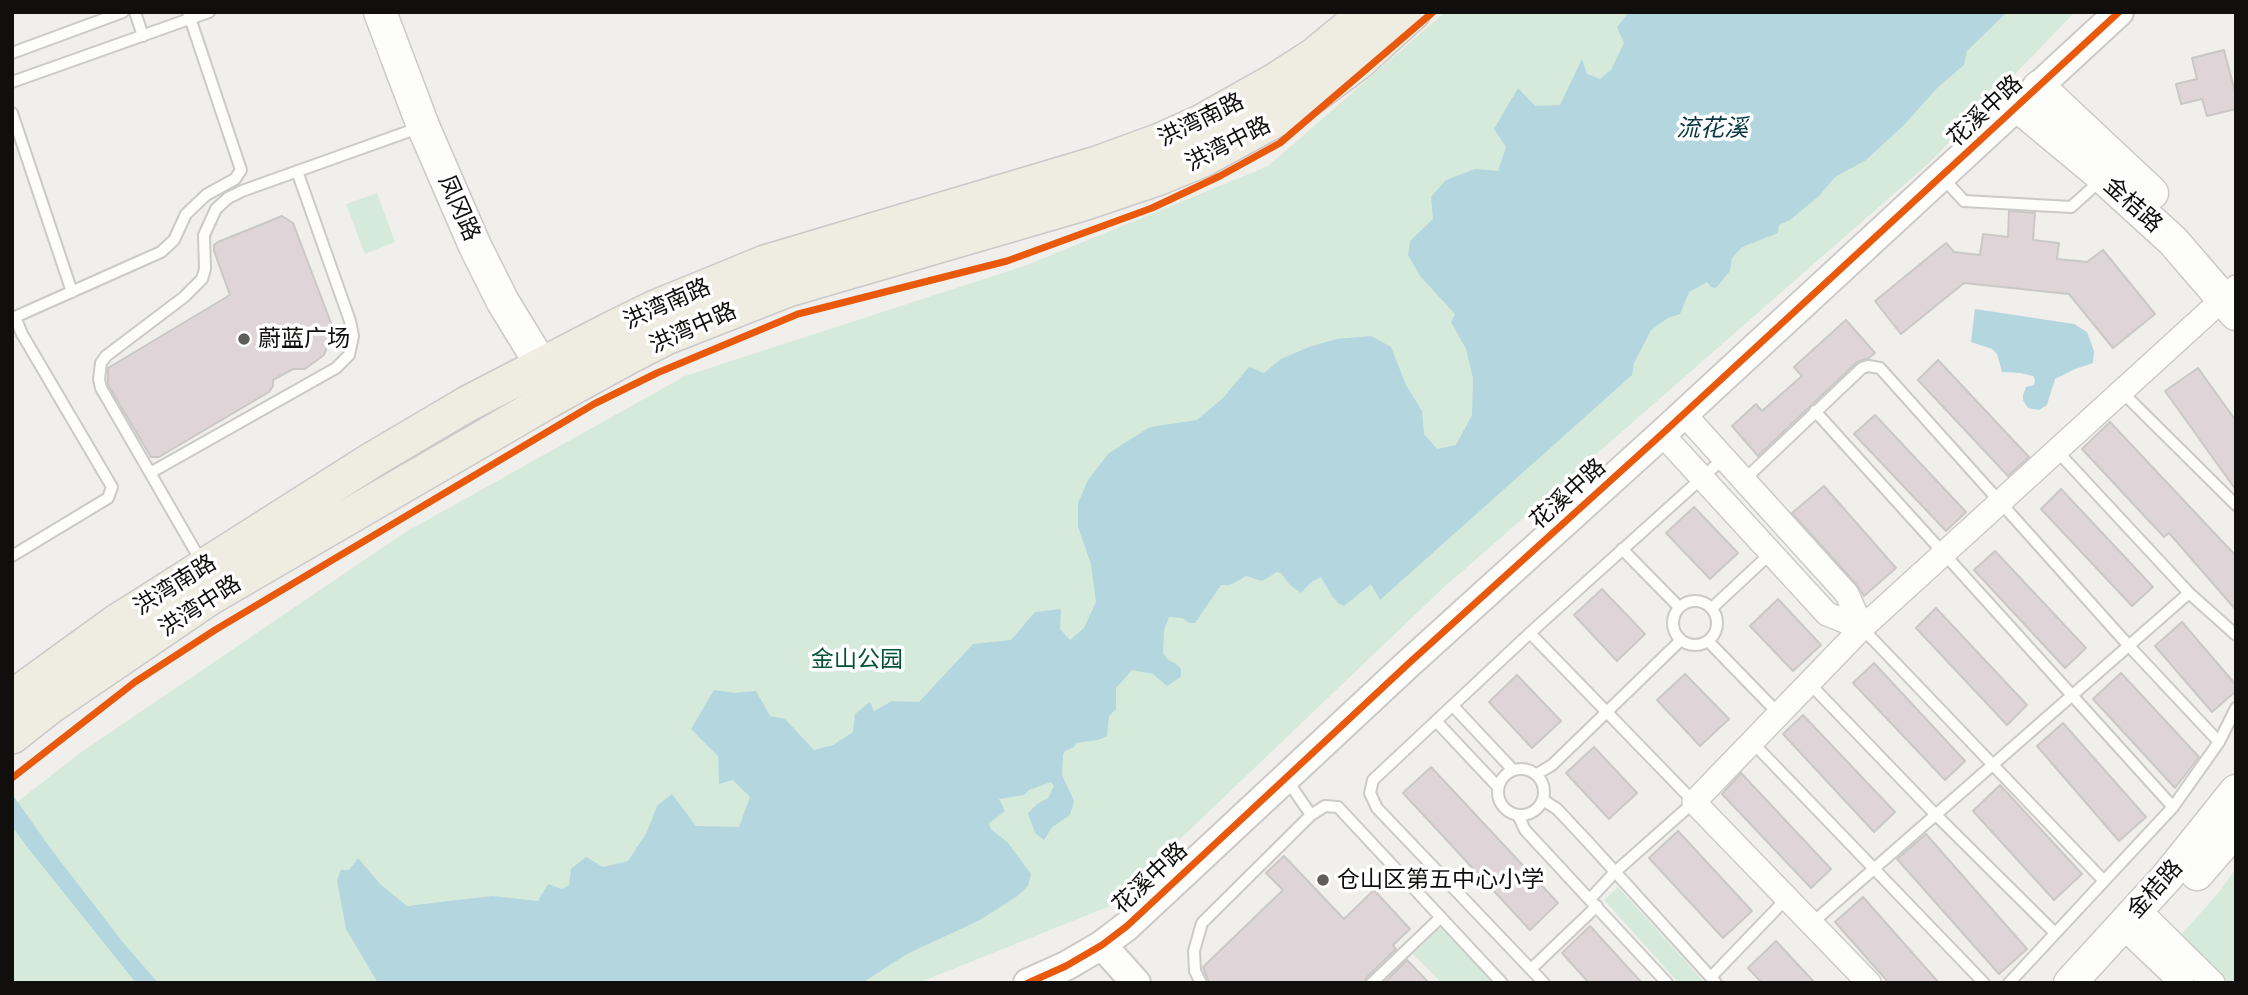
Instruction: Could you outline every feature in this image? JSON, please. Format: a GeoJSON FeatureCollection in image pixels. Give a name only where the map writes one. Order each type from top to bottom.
{"type":"FeatureCollection","features":[{"type":"Feature","properties":{"kind":"main road","name":"凤冈路"},"geometry":{"type":"LineString","coordinates":[[380,12],[423,126],[475,246],[503,302],[550,379]]}},
{"type":"Feature","properties":{"kind":"main road","name":"洪湾南路"},"geometry":{"type":"LineString","coordinates":[[12,698],[117,622],[416,433],[550,379],[655,308],[765,263],[1097,164],[1160,141],[1212,117],[1275,82],[1314,56],[1367,12]]}},
{"type":"Feature","properties":{"kind":"main road","name":"洪湾中路"},"geometry":{"type":"LineString","coordinates":[[12,736],[50,706],[210,597],[550,379],[788,289],[1083,204],[1203,159],[1267,125],[1318,92],[1358,62],[1413,12]]}},
{"type":"Feature","properties":{"kind":"main road","name":"金桔路"},"geometry":{"type":"LineString","coordinates":[[2029,97],[2103,177],[2233,295]]}},
{"type":"Feature","properties":{"kind":"main road"},"geometry":{"type":"LineString","coordinates":[[2029,97],[2166,206],[2233,295]]}},
{"type":"Feature","properties":{"kind":"main road","name":"金桔路"},"geometry":{"type":"LineString","coordinates":[[2070,983],[2137,924],[2236,791]]}},
{"type":"Feature","properties":{"kind":"main road"},"geometry":{"type":"LineString","coordinates":[[2096,983],[2137,924],[2236,829]]}},
{"type":"Feature","properties":{"kind":"street","name":"花溪中路"},"geometry":{"type":"LineString","coordinates":[[1028,983],[1102,946],[1127,926],[1408,664],[1684,414],[2119,12]]}},
{"type":"Feature","properties":{"kind":"street"},"geometry":{"type":"LineString","coordinates":[[1869,983],[1694,802],[1862,628],[2233,295]]}},
{"type":"Feature","properties":{"kind":"street"},"geometry":{"type":"LineString","coordinates":[[1684,414],[1847,594],[1862,628]]}},
{"type":"Feature","properties":{"kind":"street"},"geometry":{"type":"LineString","coordinates":[[1662,434],[1827,614],[1862,628]]}},
{"type":"Feature","properties":{"kind":"street"},"geometry":{"type":"LineString","coordinates":[[2137,924],[2182,983]]}},
{"type":"Feature","properties":{"kind":"street"},"geometry":{"type":"LineString","coordinates":[[2137,924],[2213,983]]}},
{"type":"Feature","properties":{"kind":"street"},"geometry":{"type":"LineString","coordinates":[[1102,946],[1136,983]]}},
{"type":"Feature","properties":{"kind":"lane"},"geometry":{"type":"LineString","coordinates":[[12,52],[123,12]]}},
{"type":"Feature","properties":{"kind":"lane"},"geometry":{"type":"LineString","coordinates":[[135,12],[144,36]]}},
{"type":"Feature","properties":{"kind":"lane"},"geometry":{"type":"LineString","coordinates":[[12,82],[144,36],[189,16],[209,12]]}},
{"type":"Feature","properties":{"kind":"lane"},"geometry":{"type":"LineString","coordinates":[[12,556],[108,498],[112,487],[13,315],[161,252],[174,240],[186,214],[206,195],[235,179],[241,170],[189,16]]}},
{"type":"Feature","properties":{"kind":"lane"},"geometry":{"type":"LineString","coordinates":[[12,113],[72,292]]}},
{"type":"Feature","properties":{"kind":"lane"},"geometry":{"type":"LineString","coordinates":[[204,567],[101,388],[101,363],[106,356],[184,297],[202,279],[205,269],[204,234],[216,209],[228,198],[423,126]]}},
{"type":"Feature","properties":{"kind":"lane"},"geometry":{"type":"LineString","coordinates":[[150,473],[336,369],[349,355],[353,336],[350,321],[297,171]]}},
{"type":"Feature","properties":{"kind":"lane"},"geometry":{"type":"LineString","coordinates":[[1942,177],[1964,201],[2071,207],[2103,177]]}},
{"type":"Feature","properties":{"kind":"lane"},"geometry":{"type":"LineString","coordinates":[[1744,480],[1862,368],[1880,368],[2129,646],[2219,742]]}},
{"type":"Feature","properties":{"kind":"lane"},"geometry":{"type":"LineString","coordinates":[[2122,392],[2236,505]]}},
{"type":"Feature","properties":{"kind":"lane"},"geometry":{"type":"LineString","coordinates":[[1815,411],[2173,807]]}},
{"type":"Feature","properties":{"kind":"lane"},"geometry":{"type":"LineString","coordinates":[[2057,451],[2189,593],[2236,635]]}},
{"type":"Feature","properties":{"kind":"lane"},"geometry":{"type":"LineString","coordinates":[[1544,983],[1377,808],[1370,793],[1373,780],[1530,633],[1724,458]]}},
{"type":"Feature","properties":{"kind":"lane"},"geometry":{"type":"LineString","coordinates":[[1622,549],[1679,607]]}},
{"type":"Feature","properties":{"kind":"lane"},"geometry":{"type":"LineString","coordinates":[[1712,608],[1771,553]]}},
{"type":"Feature","properties":{"kind":"lane"},"geometry":{"type":"LineString","coordinates":[[1812,923],[2189,593]]}},
{"type":"Feature","properties":{"kind":"lane"},"geometry":{"type":"LineString","coordinates":[[1699,601],[1712,608],[1716,614],[1717,629],[1708,641],[1694,646],[1681,640],[1673,627],[1675,613],[1679,607],[1685,603],[1699,601]]}},
{"type":"Feature","properties":{"kind":"lane"},"geometry":{"type":"LineString","coordinates":[[1862,628],[2104,881]]}},
{"type":"Feature","properties":{"kind":"lane"},"geometry":{"type":"LineString","coordinates":[[1530,633],[1694,802],[1615,872],[1593,902],[1531,969]]}},
{"type":"Feature","properties":{"kind":"lane"},"geometry":{"type":"LineString","coordinates":[[1537,774],[1552,765],[1681,640]]}},
{"type":"Feature","properties":{"kind":"lane"},"geometry":{"type":"LineString","coordinates":[[1708,641],[1779,714]]}},
{"type":"Feature","properties":{"kind":"lane"},"geometry":{"type":"LineString","coordinates":[[1809,682],[1936,815],[2054,932]]}},
{"type":"Feature","properties":{"kind":"lane"},"geometry":{"type":"LineString","coordinates":[[1453,706],[1513,770]]}},
{"type":"Feature","properties":{"kind":"lane"},"geometry":{"type":"LineString","coordinates":[[2009,983],[2173,807],[2219,742],[2236,708]]}},
{"type":"Feature","properties":{"kind":"lane"},"geometry":{"type":"LineString","coordinates":[[1436,721],[1498,788],[1501,804],[1506,810],[1518,815],[1529,814],[1536,810],[1543,800],[1545,788],[1537,774],[1523,768],[1503,776],[1498,788]]}},
{"type":"Feature","properties":{"kind":"lane"},"geometry":{"type":"LineString","coordinates":[[1752,742],[1984,983]]}},
{"type":"Feature","properties":{"kind":"lane"},"geometry":{"type":"LineString","coordinates":[[1286,778],[1311,815]]}},
{"type":"Feature","properties":{"kind":"lane"},"geometry":{"type":"LineString","coordinates":[[1543,800],[1557,809],[1713,980],[1787,898]]}},
{"type":"Feature","properties":{"kind":"lane"},"geometry":{"type":"LineString","coordinates":[[1201,983],[1195,971],[1194,951],[1202,923],[1311,815],[1325,806],[1338,807],[1502,983]]}},
{"type":"Feature","properties":{"kind":"lane"},"geometry":{"type":"LineString","coordinates":[[1518,815],[1525,830],[1667,983]]}},
{"type":"Feature","properties":{"kind":"lane"},"geometry":{"type":"LineString","coordinates":[[1372,983],[1441,917]]}},
{"type":"Feature","properties":{"kind":"green space","name":"金山公园"},"geometry":{"type":"Polygon","coordinates":[[[1445,12],[2075,12],[1928,164],[1442,589],[1110,906],[918,983],[12,983],[12,806],[80,753],[404,533],[685,376],[1027,265],[1268,166],[1445,12]]]}},
{"type":"Feature","properties":{"kind":"green space"},"geometry":{"type":"Polygon","coordinates":[[[377,193],[395,242],[365,254],[346,204],[377,193]]]}},
{"type":"Feature","properties":{"kind":"green space"},"geometry":{"type":"Polygon","coordinates":[[[2236,868],[2236,983],[2228,983],[2180,936],[2220,891],[2236,868]]]}},
{"type":"Feature","properties":{"kind":"green space"},"geometry":{"type":"Polygon","coordinates":[[[1618,887],[1705,983],[1679,983],[1604,900],[1618,887]]]}},
{"type":"Feature","properties":{"kind":"green space"},"geometry":{"type":"Polygon","coordinates":[[[1440,927],[1494,983],[1442,983],[1413,954],[1440,927]]]}},
{"type":"Feature","properties":{"kind":"water","name":"流花溪"},"geometry":{"type":"Polygon","coordinates":[[[1629,12],[2010,12],[1967,51],[1964,65],[1938,87],[1904,125],[1866,160],[1835,177],[1819,196],[1790,220],[1779,225],[1778,233],[1742,247],[1732,258],[1730,271],[1716,288],[1707,282],[1689,292],[1680,314],[1668,318],[1651,330],[1634,363],[1632,375],[1380,600],[1371,584],[1344,606],[1332,596],[1321,577],[1310,583],[1301,593],[1277,572],[1262,581],[1246,576],[1230,585],[1221,585],[1195,623],[1169,617],[1164,630],[1163,653],[1181,669],[1181,677],[1167,686],[1153,674],[1132,670],[1116,688],[1116,709],[1109,716],[1107,736],[1076,743],[1065,751],[1062,775],[1074,801],[1070,815],[1052,827],[1044,840],[1035,833],[1028,813],[1048,798],[1054,786],[1051,782],[1029,790],[1024,795],[999,799],[1005,811],[989,823],[991,829],[1008,843],[1031,874],[1028,886],[1016,897],[978,921],[907,954],[862,983],[378,983],[346,929],[337,880],[341,870],[349,870],[358,858],[380,884],[407,906],[492,896],[538,901],[548,884],[562,889],[569,885],[571,869],[586,857],[603,867],[628,861],[647,832],[657,806],[672,794],[696,826],[739,827],[750,797],[733,780],[719,784],[718,756],[691,729],[714,690],[735,693],[756,691],[770,716],[785,719],[814,750],[833,745],[853,732],[855,714],[870,702],[874,711],[892,701],[919,702],[973,644],[1011,640],[1035,612],[1061,609],[1060,629],[1070,640],[1084,628],[1096,602],[1091,564],[1078,527],[1078,503],[1088,480],[1109,453],[1150,427],[1197,420],[1223,398],[1249,367],[1264,373],[1281,359],[1309,347],[1337,339],[1371,336],[1391,347],[1406,385],[1422,411],[1424,434],[1437,449],[1456,445],[1472,415],[1473,378],[1466,349],[1451,322],[1455,314],[1420,276],[1408,255],[1410,241],[1433,219],[1431,197],[1446,180],[1475,169],[1498,171],[1506,147],[1494,129],[1518,88],[1535,106],[1560,105],[1582,59],[1587,74],[1600,79],[1611,70],[1624,43],[1617,27],[1629,12]]]}},
{"type":"Feature","properties":{"kind":"water"},"geometry":{"type":"Polygon","coordinates":[[[1975,309],[2074,324],[2087,332],[2094,351],[2093,363],[2055,379],[2047,405],[2039,410],[2028,408],[2023,395],[2026,387],[2034,385],[2033,376],[2002,372],[1997,354],[1992,349],[1971,342],[1975,309]]]}},
{"type":"Feature","properties":{"kind":"water"},"geometry":{"type":"Polygon","coordinates":[[[12,794],[121,940],[158,983],[136,983],[24,843],[12,826],[12,794]]]}},
{"type":"Feature","properties":{"kind":"building"},"geometry":{"type":"Polygon","coordinates":[[[2224,50],[2236,96],[2236,109],[2207,116],[2202,99],[2181,104],[2176,84],[2197,79],[2192,58],[2224,50]]]}},
{"type":"Feature","properties":{"kind":"building"},"geometry":{"type":"Polygon","coordinates":[[[2009,211],[2035,213],[2033,240],[2059,243],[2057,259],[2087,262],[2103,250],[2155,314],[2113,348],[2069,294],[1964,283],[1901,334],[1875,301],[1946,243],[1954,252],[1980,255],[1983,234],[2008,237],[2009,211]]]}},
{"type":"Feature","properties":{"kind":"building","name":"蔚蓝广场"},"geometry":{"type":"Polygon","coordinates":[[[282,216],[293,223],[331,323],[333,332],[324,355],[305,369],[293,369],[273,380],[269,392],[159,457],[151,457],[108,385],[108,368],[230,295],[214,245],[282,216]]]}},
{"type":"Feature","properties":{"kind":"building"},"geometry":{"type":"Polygon","coordinates":[[[1846,320],[1875,353],[1857,362],[1758,456],[1732,426],[1756,404],[1762,411],[1802,376],[1794,367],[1846,320]]]}},
{"type":"Feature","properties":{"kind":"building"},"geometry":{"type":"Polygon","coordinates":[[[1938,360],[2029,457],[2008,476],[1918,380],[1938,360]]]}},
{"type":"Feature","properties":{"kind":"building"},"geometry":{"type":"Polygon","coordinates":[[[2198,368],[2236,421],[2236,490],[2165,391],[2198,368]]]}},
{"type":"Feature","properties":{"kind":"building"},"geometry":{"type":"Polygon","coordinates":[[[1875,415],[1966,512],[1946,531],[1854,434],[1875,415]]]}},
{"type":"Feature","properties":{"kind":"building"},"geometry":{"type":"Polygon","coordinates":[[[2110,422],[2236,556],[2236,610],[2169,533],[2164,537],[2082,449],[2110,422]]]}},
{"type":"Feature","properties":{"kind":"building"},"geometry":{"type":"Polygon","coordinates":[[[1824,486],[1896,568],[1864,596],[1792,513],[1824,486]]]}},
{"type":"Feature","properties":{"kind":"building"},"geometry":{"type":"Polygon","coordinates":[[[2061,489],[2153,587],[2132,606],[2041,509],[2061,489]]]}},
{"type":"Feature","properties":{"kind":"building"},"geometry":{"type":"Polygon","coordinates":[[[1694,507],[1738,553],[1710,579],[1666,533],[1694,507]]]}},
{"type":"Feature","properties":{"kind":"building"},"geometry":{"type":"Polygon","coordinates":[[[1995,551],[2086,648],[2065,668],[1974,570],[1995,551]]]}},
{"type":"Feature","properties":{"kind":"building"},"geometry":{"type":"Polygon","coordinates":[[[1602,589],[1645,634],[1617,661],[1574,615],[1602,589]]]}},
{"type":"Feature","properties":{"kind":"building"},"geometry":{"type":"Polygon","coordinates":[[[1778,599],[1821,645],[1793,671],[1750,626],[1778,599]]]}},
{"type":"Feature","properties":{"kind":"building"},"geometry":{"type":"Polygon","coordinates":[[[1936,608],[2027,705],[2007,725],[1916,628],[1936,608]]]}},
{"type":"Feature","properties":{"kind":"building"},"geometry":{"type":"Polygon","coordinates":[[[2182,622],[2236,685],[2236,691],[2212,712],[2155,646],[2182,622]]]}},
{"type":"Feature","properties":{"kind":"building"},"geometry":{"type":"Polygon","coordinates":[[[1874,663],[1965,761],[1945,780],[1853,683],[1874,663]]]}},
{"type":"Feature","properties":{"kind":"building"},"geometry":{"type":"Polygon","coordinates":[[[2121,673],[2199,757],[2175,788],[2093,699],[2121,673]]]}},
{"type":"Feature","properties":{"kind":"building"},"geometry":{"type":"Polygon","coordinates":[[[1685,674],[1729,719],[1700,746],[1657,700],[1685,674]]]}},
{"type":"Feature","properties":{"kind":"building"},"geometry":{"type":"Polygon","coordinates":[[[1517,675],[1561,721],[1532,748],[1489,702],[1517,675]]]}},
{"type":"Feature","properties":{"kind":"building"},"geometry":{"type":"Polygon","coordinates":[[[1803,715],[1895,812],[1874,832],[1783,734],[1803,715]]]}},
{"type":"Feature","properties":{"kind":"building"},"geometry":{"type":"Polygon","coordinates":[[[2063,723],[2146,817],[2119,841],[2037,746],[2063,723]]]}},
{"type":"Feature","properties":{"kind":"building"},"geometry":{"type":"Polygon","coordinates":[[[1594,747],[1637,793],[1609,819],[1566,773],[1594,747]]]}},
{"type":"Feature","properties":{"kind":"building"},"geometry":{"type":"Polygon","coordinates":[[[1431,767],[1558,903],[1530,930],[1403,793],[1431,767]]]}},
{"type":"Feature","properties":{"kind":"building"},"geometry":{"type":"Polygon","coordinates":[[[1741,773],[1831,869],[1811,888],[1722,794],[1741,773]]]}},
{"type":"Feature","properties":{"kind":"building"},"geometry":{"type":"Polygon","coordinates":[[[2000,785],[2082,874],[2054,900],[1973,811],[2000,785]]]}},
{"type":"Feature","properties":{"kind":"building"},"geometry":{"type":"Polygon","coordinates":[[[1678,831],[1752,911],[1723,938],[1649,858],[1678,831]]]}},
{"type":"Feature","properties":{"kind":"building"},"geometry":{"type":"Polygon","coordinates":[[[1926,834],[2027,949],[1999,974],[1897,859],[1926,834]]]}},
{"type":"Feature","properties":{"kind":"building"},"geometry":{"type":"Polygon","coordinates":[[[1284,856],[1344,919],[1374,890],[1410,929],[1393,945],[1396,949],[1364,983],[1209,983],[1203,967],[1283,890],[1266,873],[1284,856]]]}},
{"type":"Feature","properties":{"kind":"building"},"geometry":{"type":"Polygon","coordinates":[[[1863,897],[1939,983],[1889,983],[1835,922],[1863,897]]]}},
{"type":"Feature","properties":{"kind":"building"},"geometry":{"type":"Polygon","coordinates":[[[1590,926],[1642,983],[1589,983],[1562,953],[1590,926]]]}},
{"type":"Feature","properties":{"kind":"building"},"geometry":{"type":"Polygon","coordinates":[[[1776,941],[1815,983],[1762,983],[1748,968],[1776,941]]]}},
{"type":"Feature","properties":{"kind":"building"},"geometry":{"type":"Polygon","coordinates":[[[1407,960],[1429,983],[1384,983],[1407,960]]]}},
{"type":"Feature","properties":{"kind":"cycle path"},"geometry":{"type":"LineString","coordinates":[[12,778],[135,682],[215,630],[594,404],[657,373],[798,314],[1007,261],[1152,208],[1220,176],[1280,143],[1433,12]]}},
{"type":"Feature","properties":{"kind":"cycle path"},"geometry":{"type":"LineString","coordinates":[[1028,983],[1066,966],[1102,945],[1127,926],[1408,664],[1662,434],[2119,12]]}},
{"type":"Feature","properties":{"kind":"place","name":"蔚蓝广场"},"geometry":{"type":"Point","coordinates":[244,339]}},
{"type":"Feature","properties":{"kind":"place","name":"仓山区第五中心小学"},"geometry":{"type":"Point","coordinates":[1323,880]}}]}
